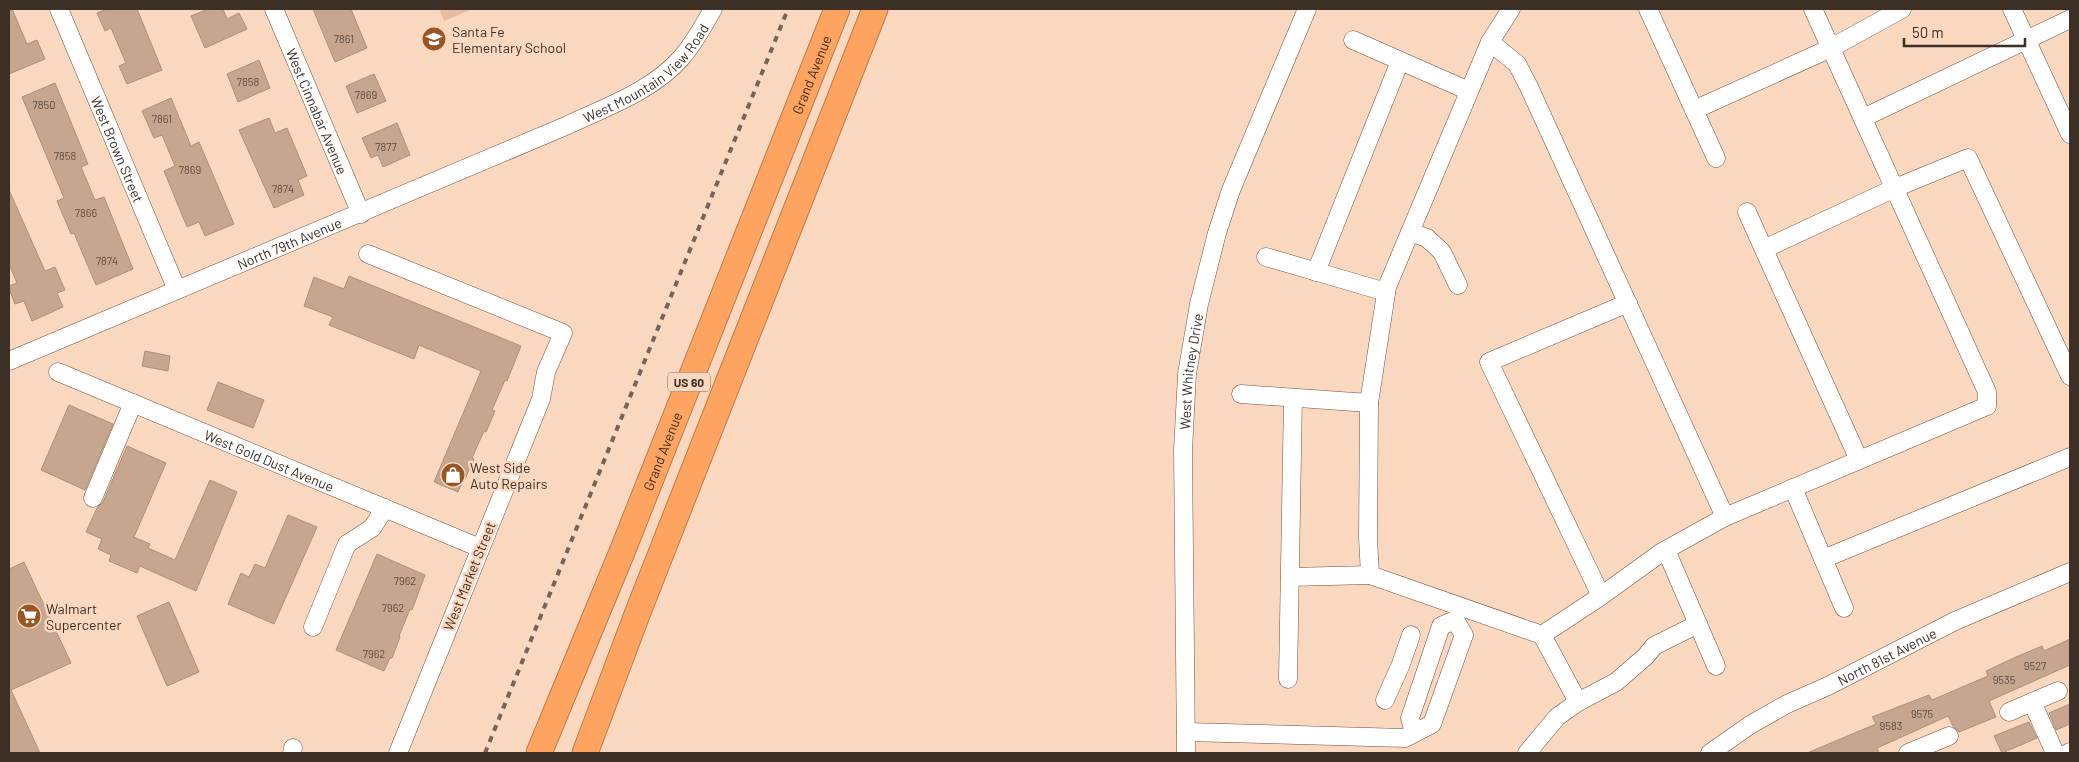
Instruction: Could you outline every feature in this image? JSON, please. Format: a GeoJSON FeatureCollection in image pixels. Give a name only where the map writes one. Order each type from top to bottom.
{"type":"FeatureCollection","features":[{"type":"Feature","properties":{"kind":"highway","name":"Grand Avenue"},"geometry":{"type":"LineString","coordinates":[[539,753],[622,552],[837,9]]}},
{"type":"Feature","properties":{"kind":"highway","name":"US 60"},"geometry":{"type":"LineString","coordinates":[[585,753],[638,612],[875,9]]}},
{"type":"Feature","properties":{"kind":"street","name":"West Brown Street"},"geometry":{"type":"LineString","coordinates":[[59,9],[177,290]]}},
{"type":"Feature","properties":{"kind":"street","name":"West Cinnabar Avenue"},"geometry":{"type":"LineString","coordinates":[[274,9],[361,214]]}},
{"type":"Feature","properties":{"kind":"street","name":"West Mountain View Road"},"geometry":{"type":"LineString","coordinates":[[568,125],[660,78],[682,57],[713,9]]}},
{"type":"Feature","properties":{"kind":"street","name":"West Whitney Drive"},"geometry":{"type":"LineString","coordinates":[[1186,753],[1183,459],[1184,409],[1189,366],[1208,269],[1231,190],[1306,9]]}},
{"type":"Feature","properties":{"kind":"street"},"geometry":{"type":"LineString","coordinates":[[1370,575],[1368,538],[1369,403],[1386,292],[1490,42],[1511,9]]}},
{"type":"Feature","properties":{"kind":"street"},"geometry":{"type":"LineString","coordinates":[[1648,9],[1716,158]]}},
{"type":"Feature","properties":{"kind":"street"},"geometry":{"type":"LineString","coordinates":[[1542,636],[1666,550],[1725,517],[1986,406],[1987,392],[1813,9]]}},
{"type":"Feature","properties":{"kind":"street"},"geometry":{"type":"LineString","coordinates":[[1694,110],[1831,48],[1902,9]]}},
{"type":"Feature","properties":{"kind":"street"},"geometry":{"type":"LineString","coordinates":[[2012,9],[2070,134]]}},
{"type":"Feature","properties":{"kind":"street"},"geometry":{"type":"LineString","coordinates":[[1863,118],[2070,19]]}},
{"type":"Feature","properties":{"kind":"street"},"geometry":{"type":"LineString","coordinates":[[1353,40],[1469,91]]}},
{"type":"Feature","properties":{"kind":"street"},"geometry":{"type":"LineString","coordinates":[[1490,42],[1517,64],[1529,87],[1725,517]]}},
{"type":"Feature","properties":{"kind":"street"},"geometry":{"type":"LineString","coordinates":[[1316,272],[1400,61]]}},
{"type":"Feature","properties":{"kind":"street","name":"North 79th Avenue"},"geometry":{"type":"LineString","coordinates":[[9,361],[568,125]]}},
{"type":"Feature","properties":{"kind":"street"},"geometry":{"type":"LineString","coordinates":[[1764,250],[1895,188],[1968,158],[2070,376]]}},
{"type":"Feature","properties":{"kind":"street"},"geometry":{"type":"LineString","coordinates":[[1747,212],[1859,460]]}},
{"type":"Feature","properties":{"kind":"street"},"geometry":{"type":"LineString","coordinates":[[1410,232],[1428,238],[1442,252],[1458,285]]}},
{"type":"Feature","properties":{"kind":"street","name":"West Market Street"},"geometry":{"type":"LineString","coordinates":[[368,254],[563,333],[546,372],[540,399],[398,753]]}},
{"type":"Feature","properties":{"kind":"street"},"geometry":{"type":"LineString","coordinates":[[1266,258],[1386,292]]}},
{"type":"Feature","properties":{"kind":"street"},"geometry":{"type":"LineString","coordinates":[[1602,596],[1489,362],[1628,303]]}},
{"type":"Feature","properties":{"kind":"street","name":"West Gold Dust Avenue"},"geometry":{"type":"LineString","coordinates":[[58,372],[480,548]]}},
{"type":"Feature","properties":{"kind":"street"},"geometry":{"type":"LineString","coordinates":[[1241,394],[1369,403]]}},
{"type":"Feature","properties":{"kind":"street"},"geometry":{"type":"LineString","coordinates":[[1288,679],[1293,398]]}},
{"type":"Feature","properties":{"kind":"street"},"geometry":{"type":"LineString","coordinates":[[93,498],[133,403]]}},
{"type":"Feature","properties":{"kind":"street"},"geometry":{"type":"LineString","coordinates":[[1823,558],[2070,457]]}},
{"type":"Feature","properties":{"kind":"street"},"geometry":{"type":"LineString","coordinates":[[1793,488],[1844,608]]}},
{"type":"Feature","properties":{"kind":"street"},"geometry":{"type":"LineString","coordinates":[[313,627],[348,544],[372,528],[385,508]]}},
{"type":"Feature","properties":{"kind":"street"},"geometry":{"type":"LineString","coordinates":[[1666,550],[1716,666]]}},
{"type":"Feature","properties":{"kind":"street","name":"North 81st Avenue"},"geometry":{"type":"LineString","coordinates":[[1710,753],[1750,725],[1787,704],[1828,686],[1955,621],[2070,572]]}},
{"type":"Feature","properties":{"kind":"street"},"geometry":{"type":"LineString","coordinates":[[1290,577],[1370,575],[1457,613],[1542,636],[1578,702]]}},
{"type":"Feature","properties":{"kind":"street"},"geometry":{"type":"LineString","coordinates":[[1186,732],[1324,745],[1405,738],[1432,724],[1464,635],[1457,613]]}},
{"type":"Feature","properties":{"kind":"street"},"geometry":{"type":"LineString","coordinates":[[1414,733],[1410,718],[1441,626],[1457,613]]}},
{"type":"Feature","properties":{"kind":"street"},"geometry":{"type":"LineString","coordinates":[[1527,753],[1557,717],[1578,702],[1616,682],[1646,656],[1654,646],[1698,624]]}},
{"type":"Feature","properties":{"kind":"street"},"geometry":{"type":"LineString","coordinates":[[1385,700],[1411,635]]}},
{"type":"Feature","properties":{"kind":"street"},"geometry":{"type":"LineString","coordinates":[[1401,664],[1447,684]]}},
{"type":"Feature","properties":{"kind":"street"},"geometry":{"type":"LineString","coordinates":[[2009,712],[2058,691]]}},
{"type":"Feature","properties":{"kind":"street"},"geometry":{"type":"LineString","coordinates":[[2032,702],[2055,753]]}},
{"type":"Feature","properties":{"kind":"street"},"geometry":{"type":"LineString","coordinates":[[1918,751],[1949,736]]}},
{"type":"Feature","properties":{"kind":"shaded area"},"geometry":{"type":"Polygon","coordinates":[[[439,9],[473,9],[444,21],[439,9]]]}},
{"type":"Feature","properties":{"kind":"building"},"geometry":{"type":"Polygon","coordinates":[[[9,9],[12,9],[27,44],[37,40],[45,59],[9,74],[9,9]]]}},
{"type":"Feature","properties":{"kind":"building"},"geometry":{"type":"Polygon","coordinates":[[[107,9],[137,9],[162,70],[127,84],[119,66],[126,63],[111,28],[105,31],[97,13],[107,9]]]}},
{"type":"Feature","properties":{"kind":"building"},"geometry":{"type":"Polygon","coordinates":[[[208,9],[223,9],[227,19],[239,13],[247,29],[205,48],[191,16],[208,9]]]}},
{"type":"Feature","properties":{"kind":"building"},"geometry":{"type":"Polygon","coordinates":[[[313,9],[351,9],[367,48],[335,62],[313,9]]]}},
{"type":"Feature","properties":{"kind":"building"},"geometry":{"type":"Polygon","coordinates":[[[259,60],[270,88],[238,102],[227,74],[259,60]]]}},
{"type":"Feature","properties":{"kind":"building"},"geometry":{"type":"Polygon","coordinates":[[[374,74],[386,101],[357,113],[346,86],[374,74]]]}},
{"type":"Feature","properties":{"kind":"building"},"geometry":{"type":"Polygon","coordinates":[[[55,83],[88,164],[81,167],[95,200],[104,197],[133,269],[96,285],[74,233],[71,234],[57,201],[64,198],[22,97],[55,83]]]}},
{"type":"Feature","properties":{"kind":"building"},"geometry":{"type":"Polygon","coordinates":[[[171,98],[191,146],[199,142],[234,224],[205,236],[199,222],[187,227],[164,171],[175,166],[162,135],[154,138],[142,111],[171,98]]]}},
{"type":"Feature","properties":{"kind":"building"},"geometry":{"type":"Polygon","coordinates":[[[269,118],[275,133],[287,128],[307,176],[298,180],[304,195],[274,208],[239,130],[269,118]]]}},
{"type":"Feature","properties":{"kind":"building"},"geometry":{"type":"Polygon","coordinates":[[[397,123],[410,155],[383,167],[378,155],[371,158],[362,138],[397,123]]]}},
{"type":"Feature","properties":{"kind":"building"},"geometry":{"type":"Polygon","coordinates":[[[9,190],[45,271],[55,267],[65,290],[57,293],[63,307],[32,321],[24,301],[15,304],[9,289],[9,286],[17,283],[9,264],[9,190]]]}},
{"type":"Feature","properties":{"kind":"building"},"geometry":{"type":"Polygon","coordinates":[[[349,276],[521,346],[507,381],[505,380],[492,410],[495,411],[486,432],[484,431],[472,458],[474,459],[458,492],[434,482],[481,371],[419,345],[414,359],[329,325],[333,317],[304,306],[314,277],[344,289],[349,276]]]}},
{"type":"Feature","properties":{"kind":"building"},"geometry":{"type":"Polygon","coordinates":[[[145,351],[170,356],[168,371],[142,366],[145,351]]]}},
{"type":"Feature","properties":{"kind":"building"},"geometry":{"type":"Polygon","coordinates":[[[218,382],[264,400],[253,428],[207,410],[218,382]]]}},
{"type":"Feature","properties":{"kind":"building"},"geometry":{"type":"Polygon","coordinates":[[[69,405],[113,424],[85,490],[41,470],[69,405]]]}},
{"type":"Feature","properties":{"kind":"building"},"geometry":{"type":"Polygon","coordinates":[[[127,446],[166,463],[134,537],[150,544],[148,548],[175,560],[210,480],[237,492],[196,591],[140,566],[137,573],[109,561],[111,555],[98,549],[102,539],[86,532],[97,508],[103,502],[127,446]]]}},
{"type":"Feature","properties":{"kind":"building"},"geometry":{"type":"Polygon","coordinates":[[[288,515],[317,527],[274,624],[228,604],[241,573],[249,577],[255,564],[265,568],[288,515]]]}},
{"type":"Feature","properties":{"kind":"building"},"geometry":{"type":"Polygon","coordinates":[[[377,554],[425,575],[412,610],[410,609],[399,636],[392,658],[390,658],[384,671],[336,650],[377,554]]]}},
{"type":"Feature","properties":{"kind":"building","name":"Walmart Supercenter"},"geometry":{"type":"Polygon","coordinates":[[[24,562],[71,663],[11,690],[40,753],[9,753],[9,569],[24,562]]]}},
{"type":"Feature","properties":{"kind":"building"},"geometry":{"type":"Polygon","coordinates":[[[169,602],[199,672],[167,686],[137,616],[169,602]]]}},
{"type":"Feature","properties":{"kind":"building"},"geometry":{"type":"Polygon","coordinates":[[[2070,639],[2070,665],[1989,701],[1996,717],[1959,732],[1953,726],[1948,716],[1877,748],[1879,753],[1807,753],[1876,724],[1872,717],[1929,695],[1932,700],[1988,676],[1986,671],[2016,657],[2042,646],[2044,651],[2070,639]]]}},
{"type":"Feature","properties":{"kind":"building"},"geometry":{"type":"Polygon","coordinates":[[[2070,704],[2070,724],[2056,730],[2049,713],[2070,704]]]}},
{"type":"Feature","properties":{"kind":"building"},"geometry":{"type":"Polygon","coordinates":[[[2029,722],[2037,738],[2002,753],[1994,736],[2029,722]]]}},
{"type":"Feature","properties":{"kind":"railway"},"geometry":{"type":"LineString","coordinates":[[485,753],[788,9]]}},
{"type":"Feature","properties":{"kind":"place","name":"Santa Fe Elementary School"},"geometry":{"type":"Point","coordinates":[434,39]}},
{"type":"Feature","properties":{"kind":"place","name":"West Side Auto Repairs"},"geometry":{"type":"Point","coordinates":[453,475]}},
{"type":"Feature","properties":{"kind":"place","name":"Walmart Supercenter"},"geometry":{"type":"Point","coordinates":[29,616]}}]}
